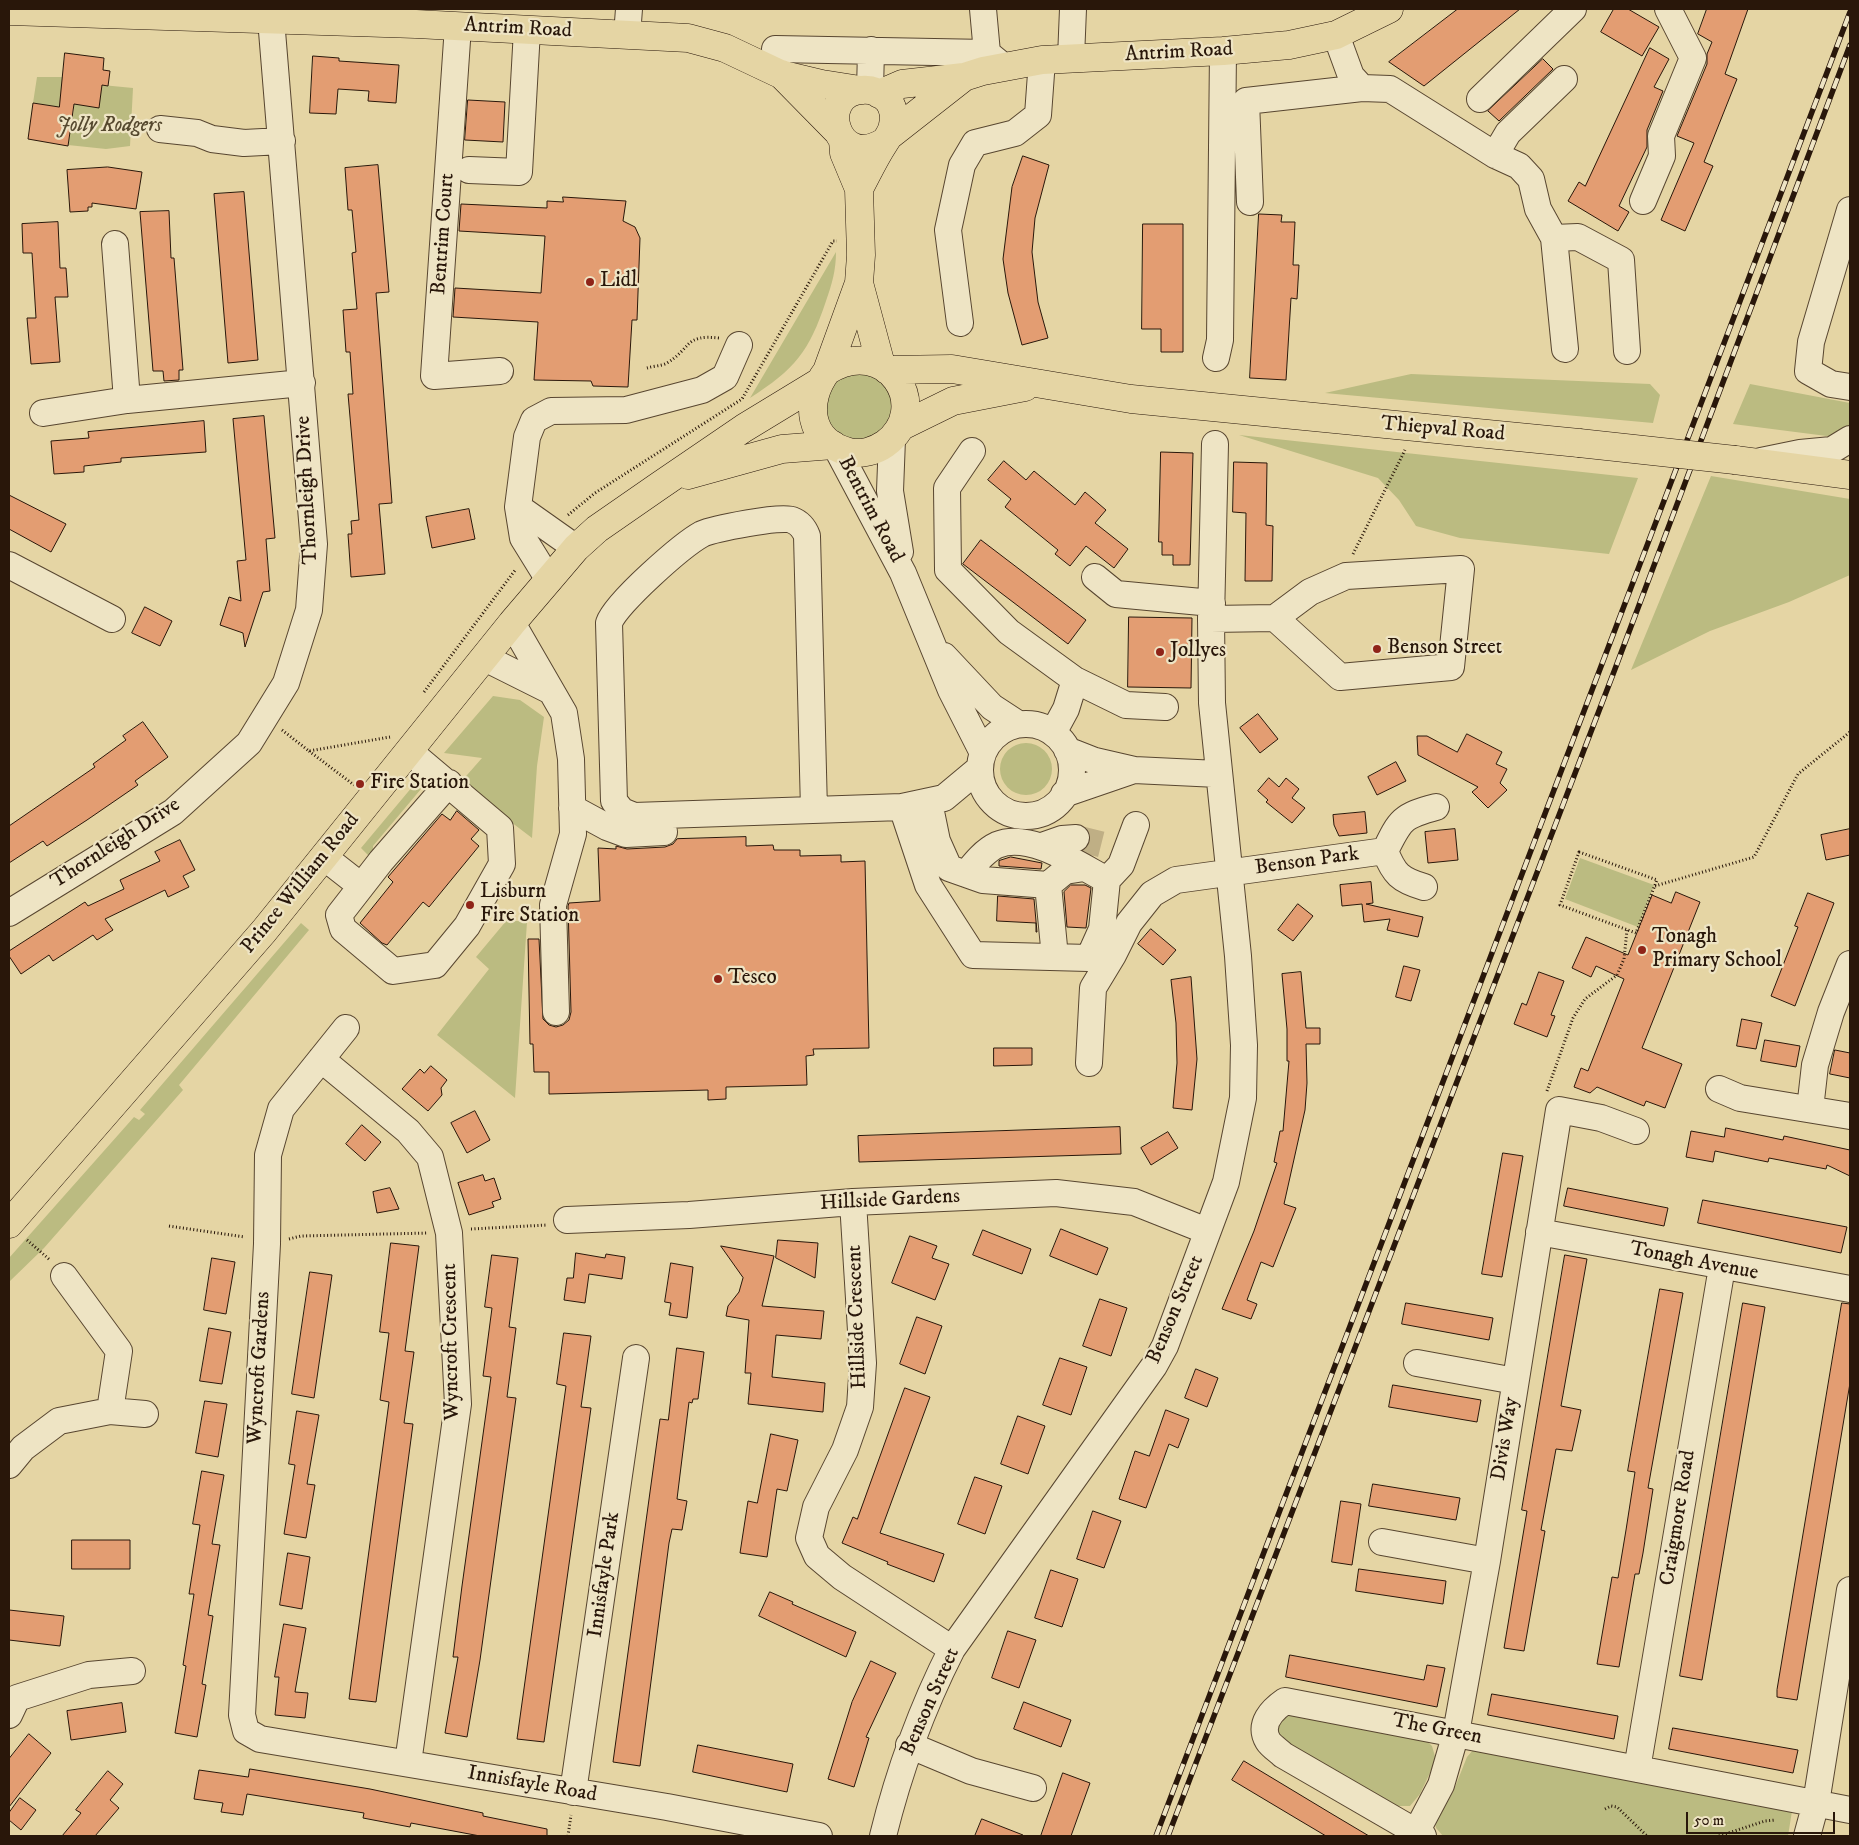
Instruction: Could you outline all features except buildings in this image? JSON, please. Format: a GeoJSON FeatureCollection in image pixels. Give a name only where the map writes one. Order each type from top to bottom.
{"type":"FeatureCollection","features":[{"type":"Feature","properties":{"kind":"main road","name":"Antrim Road"},"geometry":{"type":"LineString","coordinates":[[887,138],[964,77],[995,60],[1042,60],[1223,51],[1288,45],[1336,35],[1389,9]]}},
{"type":"Feature","properties":{"kind":"main road","name":"Antrim Road"},"geometry":{"type":"LineString","coordinates":[[10,10],[238,14],[271,19],[416,16],[458,26],[527,30],[628,22],[778,61],[822,84],[870,91],[902,84],[964,77]]}},
{"type":"Feature","properties":{"kind":"main road","name":"Antrim Road"},"geometry":{"type":"LineString","coordinates":[[778,61],[840,136]]}},
{"type":"Feature","properties":{"kind":"main road"},"geometry":{"type":"LineString","coordinates":[[823,377],[840,363],[854,359],[868,360],[884,367],[900,385],[905,398],[905,412],[896,433],[880,448],[865,452],[850,452],[835,446],[825,438],[816,426],[812,412],[813,397],[823,377],[859,283],[861,255],[859,189],[844,153],[835,123],[838,106],[844,98],[870,91],[892,109],[893,127],[859,189]]}},
{"type":"Feature","properties":{"kind":"main road"},"geometry":{"type":"LineString","coordinates":[[840,136],[859,149],[868,149],[887,138]]}},
{"type":"Feature","properties":{"kind":"main road"},"geometry":{"type":"LineString","coordinates":[[859,283],[884,367]]}},
{"type":"Feature","properties":{"kind":"main road","name":"Thiepval Road"},"geometry":{"type":"LineString","coordinates":[[884,367],[952,370],[1131,399],[1579,443],[1746,461],[1850,475]]}},
{"type":"Feature","properties":{"kind":"main road","name":"Prince William Road"},"geometry":{"type":"LineString","coordinates":[[16,1230],[324,857],[395,744],[484,658],[576,548],[597,529],[659,486],[823,377]]}},
{"type":"Feature","properties":{"kind":"main road","name":"Thiepval Road"},"geometry":{"type":"LineString","coordinates":[[896,433],[953,401],[1036,385]]}},
{"type":"Feature","properties":{"kind":"main road","name":"Prince William Road"},"geometry":{"type":"LineString","coordinates":[[659,486],[700,471],[782,449],[835,446]]}},
{"type":"Feature","properties":{"kind":"street"},"geometry":{"type":"LineString","coordinates":[[778,61],[871,50],[995,60],[983,9]]}},
{"type":"Feature","properties":{"kind":"street"},"geometry":{"type":"LineString","coordinates":[[1070,58],[1073,9]]}},
{"type":"Feature","properties":{"kind":"street"},"geometry":{"type":"LineString","coordinates":[[1480,99],[1573,9]]}},
{"type":"Feature","properties":{"kind":"street"},"geometry":{"type":"LineString","coordinates":[[1643,201],[1662,156],[1661,136],[1693,58],[1673,18]]}},
{"type":"Feature","properties":{"kind":"street","name":"Thornleigh Drive"},"geometry":{"type":"LineString","coordinates":[[9,913],[173,812],[249,744],[286,683],[309,610],[314,544],[271,19]]}},
{"type":"Feature","properties":{"kind":"street","name":"Bentrim Court"},"geometry":{"type":"LineString","coordinates":[[458,26],[434,376],[500,371]]}},
{"type":"Feature","properties":{"kind":"street","name":"Bentrim Court"},"geometry":{"type":"LineString","coordinates":[[469,170],[519,172],[527,30]]}},
{"type":"Feature","properties":{"kind":"street"},"geometry":{"type":"LineString","coordinates":[[1336,35],[1351,76],[1362,88]]}},
{"type":"Feature","properties":{"kind":"street"},"geometry":{"type":"LineString","coordinates":[[870,91],[871,50]]}},
{"type":"Feature","properties":{"kind":"street"},"geometry":{"type":"LineString","coordinates":[[1216,358],[1220,340],[1223,51]]}},
{"type":"Feature","properties":{"kind":"street"},"geometry":{"type":"LineString","coordinates":[[960,323],[948,230],[962,165],[975,143],[1015,134],[1038,115],[1042,60]]}},
{"type":"Feature","properties":{"kind":"street"},"geometry":{"type":"LineString","coordinates":[[1495,155],[1508,133],[1564,79]]}},
{"type":"Feature","properties":{"kind":"street"},"geometry":{"type":"LineString","coordinates":[[1250,202],[1246,101],[1362,88],[1390,89],[1495,155],[1519,166],[1531,179],[1538,209],[1554,238],[1565,349]]}},
{"type":"Feature","properties":{"kind":"street"},"geometry":{"type":"LineString","coordinates":[[160,129],[197,133],[212,139],[244,143],[282,141]]}},
{"type":"Feature","properties":{"kind":"street"},"geometry":{"type":"LineString","coordinates":[[1850,210],[1811,342],[1808,371],[1831,384],[1850,387]]}},
{"type":"Feature","properties":{"kind":"street"},"geometry":{"type":"LineString","coordinates":[[1554,238],[1578,237],[1621,260],[1627,351]]}},
{"type":"Feature","properties":{"kind":"street"},"geometry":{"type":"LineString","coordinates":[[115,244],[127,400]]}},
{"type":"Feature","properties":{"kind":"street"},"geometry":{"type":"LineString","coordinates":[[549,580],[523,538],[518,506],[527,437],[534,420],[551,411],[626,410],[702,390],[725,377],[739,345]]}},
{"type":"Feature","properties":{"kind":"street"},"geometry":{"type":"LineString","coordinates":[[43,413],[127,400],[302,383]]}},
{"type":"Feature","properties":{"kind":"street","name":"Bentrim Road"},"geometry":{"type":"LineString","coordinates":[[896,433],[890,491],[903,573]]}},
{"type":"Feature","properties":{"kind":"street"},"geometry":{"type":"LineString","coordinates":[[1746,461],[1832,450],[1850,439]]}},
{"type":"Feature","properties":{"kind":"street","name":"Benson Street"},"geometry":{"type":"LineString","coordinates":[[883,1836],[896,1782],[909,1745],[930,1692],[952,1649],[1154,1366],[1165,1346],[1226,1182],[1243,1098],[1244,1045],[1212,703],[1216,444]]}},
{"type":"Feature","properties":{"kind":"street","name":"Bentrim Road"},"geometry":{"type":"LineString","coordinates":[[835,446],[903,573],[981,760]]}},
{"type":"Feature","properties":{"kind":"street"},"geometry":{"type":"LineString","coordinates":[[972,451],[947,488],[948,570],[1009,632],[1074,680],[1126,705],[1166,707]]}},
{"type":"Feature","properties":{"kind":"street"},"geometry":{"type":"LineString","coordinates":[[518,506],[576,548]]}},
{"type":"Feature","properties":{"kind":"street"},"geometry":{"type":"LineString","coordinates":[[814,810],[807,536],[804,528],[791,519],[778,519],[716,530],[694,539],[618,606],[609,623],[614,801],[622,811],[634,816],[696,814],[814,810],[902,807],[936,800],[1000,808],[1014,814],[1028,815],[1042,812],[1055,805],[1064,794],[1071,772],[1060,742],[1074,680]]}},
{"type":"Feature","properties":{"kind":"street"},"geometry":{"type":"LineString","coordinates":[[9,565],[112,619]]}},
{"type":"Feature","properties":{"kind":"street"},"geometry":{"type":"LineString","coordinates":[[1095,577],[1116,594],[1212,611],[1275,618],[1340,676],[1451,667],[1461,569],[1346,576],[1310,592],[1275,618]]}},
{"type":"Feature","properties":{"kind":"street"},"geometry":{"type":"LineString","coordinates":[[512,623],[564,713],[571,759],[573,834],[553,905],[556,1012]]}},
{"type":"Feature","properties":{"kind":"street","name":"Bentrim Road"},"geometry":{"type":"LineString","coordinates":[[930,640],[992,707],[1018,724]]}},
{"type":"Feature","properties":{"kind":"street"},"geometry":{"type":"LineString","coordinates":[[484,658],[550,691]]}},
{"type":"Feature","properties":{"kind":"street"},"geometry":{"type":"LineString","coordinates":[[1084,868],[1065,871],[1048,885],[983,880],[950,868],[937,842],[936,800],[981,760],[991,739],[1004,730],[1018,724],[1036,725],[1060,742],[1095,762],[1134,770],[1218,774]]}},
{"type":"Feature","properties":{"kind":"street"},"geometry":{"type":"LineString","coordinates":[[395,744],[449,783],[500,828],[502,864],[467,926],[435,965],[393,971],[343,929],[339,915],[361,886],[449,783]]}},
{"type":"Feature","properties":{"kind":"street"},"geometry":{"type":"LineString","coordinates":[[981,760],[982,784],[985,791],[1000,808]]}},
{"type":"Feature","properties":{"kind":"street"},"geometry":{"type":"LineString","coordinates":[[1064,794],[1134,770]]}},
{"type":"Feature","properties":{"kind":"street"},"geometry":{"type":"LineString","coordinates":[[902,807],[928,885],[973,955],[1089,958],[1102,929],[1107,880],[1121,866],[1118,850],[1136,825]]}},
{"type":"Feature","properties":{"kind":"street","name":"Benson Park"},"geometry":{"type":"LineString","coordinates":[[1424,887],[1406,882],[1392,869],[1385,851],[1398,826],[1410,814],[1436,807]]}},
{"type":"Feature","properties":{"kind":"street"},"geometry":{"type":"LineString","coordinates":[[572,808],[608,827],[626,834],[674,831],[696,814]]}},
{"type":"Feature","properties":{"kind":"street"},"geometry":{"type":"LineString","coordinates":[[1042,846],[1062,838],[1076,838]]}},
{"type":"Feature","properties":{"kind":"street"},"geometry":{"type":"LineString","coordinates":[[966,874],[996,846],[1008,843],[1042,846],[1107,880]]}},
{"type":"Feature","properties":{"kind":"street","name":"Benson Park"},"geometry":{"type":"LineString","coordinates":[[1089,1063],[1093,988],[1114,955],[1129,923],[1152,894],[1176,880],[1385,851]]}},
{"type":"Feature","properties":{"kind":"street"},"geometry":{"type":"LineString","coordinates":[[324,857],[361,886]]}},
{"type":"Feature","properties":{"kind":"street"},"geometry":{"type":"LineString","coordinates":[[1048,885],[1055,957]]}},
{"type":"Feature","properties":{"kind":"street"},"geometry":{"type":"LineString","coordinates":[[1810,1109],[1815,1065],[1831,1012],[1850,964]]}},
{"type":"Feature","properties":{"kind":"street","name":"Wyncroft Gardens"},"geometry":{"type":"LineString","coordinates":[[246,1731],[242,1715],[267,1244],[268,1155],[280,1109],[346,1028]]}},
{"type":"Feature","properties":{"kind":"street","name":"Wyncroft Crescent"},"geometry":{"type":"LineString","coordinates":[[321,1059],[408,1131],[430,1156],[449,1233],[458,1404],[408,1763]]}},
{"type":"Feature","properties":{"kind":"street"},"geometry":{"type":"LineString","coordinates":[[1719,1089],[1740,1098],[1850,1116]]}},
{"type":"Feature","properties":{"kind":"street","name":"Divis Way"},"geometry":{"type":"LineString","coordinates":[[1418,1835],[1441,1785],[1456,1733],[1487,1561],[1559,1110],[1601,1118],[1636,1131]]}},
{"type":"Feature","properties":{"kind":"street","name":"Hillside Gardens"},"geometry":{"type":"LineString","coordinates":[[567,1220],[689,1214],[853,1202],[1056,1193],[1134,1202],[1208,1231]]}},
{"type":"Feature","properties":{"kind":"street","name":"Hillside Crescent"},"geometry":{"type":"LineString","coordinates":[[853,1202],[863,1363],[860,1407],[846,1450],[816,1507],[809,1538],[817,1556],[842,1577],[952,1649]]}},
{"type":"Feature","properties":{"kind":"street","name":"Tonagh Avenue"},"geometry":{"type":"LineString","coordinates":[[1539,1232],[1850,1290]]}},
{"type":"Feature","properties":{"kind":"street","name":"Craigmore Road"},"geometry":{"type":"LineString","coordinates":[[1637,1769],[1722,1267]]}},
{"type":"Feature","properties":{"kind":"street"},"geometry":{"type":"LineString","coordinates":[[64,1276],[120,1351],[110,1411]]}},
{"type":"Feature","properties":{"kind":"street","name":"Innisfayle Park"},"geometry":{"type":"LineString","coordinates":[[573,1792],[636,1358]]}},
{"type":"Feature","properties":{"kind":"street"},"geometry":{"type":"LineString","coordinates":[[1417,1363],[1515,1382]]}},
{"type":"Feature","properties":{"kind":"street"},"geometry":{"type":"LineString","coordinates":[[9,1465],[23,1448],[59,1421],[110,1411],[145,1414]]}},
{"type":"Feature","properties":{"kind":"street"},"geometry":{"type":"LineString","coordinates":[[1382,1542],[1487,1561]]}},
{"type":"Feature","properties":{"kind":"street"},"geometry":{"type":"LineString","coordinates":[[1811,1822],[1850,1590]]}},
{"type":"Feature","properties":{"kind":"street"},"geometry":{"type":"LineString","coordinates":[[12,1701],[89,1675],[132,1671]]}},
{"type":"Feature","properties":{"kind":"street","name":"The Green"},"geometry":{"type":"LineString","coordinates":[[1418,1835],[1283,1755],[1268,1741],[1264,1724],[1272,1710],[1285,1701],[1637,1769],[1811,1822],[1850,1810]]}},
{"type":"Feature","properties":{"kind":"street","name":"Innisfayle Road"},"geometry":{"type":"LineString","coordinates":[[246,1731],[260,1739],[667,1807],[819,1836]]}},
{"type":"Feature","properties":{"kind":"street"},"geometry":{"type":"LineString","coordinates":[[909,1745],[971,1771],[1033,1788]]}},
{"type":"Feature","properties":{"kind":"path"},"geometry":{"type":"LineString","coordinates":[[647,368],[667,363],[691,340],[707,336],[722,338],[766,357]]}},
{"type":"Feature","properties":{"kind":"path"},"geometry":{"type":"LineString","coordinates":[[1346,576],[1354,551],[1416,427]]}},
{"type":"Feature","properties":{"kind":"path"},"geometry":{"type":"LineString","coordinates":[[422,694],[530,551]]}},
{"type":"Feature","properties":{"kind":"path"},"geometry":{"type":"LineString","coordinates":[[265,718],[354,785],[359,778]]}},
{"type":"Feature","properties":{"kind":"path"},"geometry":{"type":"LineString","coordinates":[[310,751],[395,744],[395,730]]}},
{"type":"Feature","properties":{"kind":"path"},"geometry":{"type":"LineString","coordinates":[[1655,886],[1754,857],[1798,774],[1850,732]]}},
{"type":"Feature","properties":{"kind":"path"},"geometry":{"type":"LineString","coordinates":[[1580,852],[1657,880],[1636,933],[1627,930],[1560,905],[1580,852]]}},
{"type":"Feature","properties":{"kind":"path"},"geometry":{"type":"LineString","coordinates":[[1544,1100],[1573,1018],[1585,999],[1618,975],[1624,960],[1627,930]]}},
{"type":"Feature","properties":{"kind":"path"},"geometry":{"type":"LineString","coordinates":[[169,1226],[243,1236],[267,1244],[301,1236],[449,1233],[466,1230],[553,1224],[567,1220]]}},
{"type":"Feature","properties":{"kind":"path"},"geometry":{"type":"LineString","coordinates":[[16,1230],[49,1259],[64,1276]]}},
{"type":"Feature","properties":{"kind":"path"},"geometry":{"type":"LineString","coordinates":[[1605,1809],[1612,1806],[1617,1807],[1647,1836]]}},
{"type":"Feature","properties":{"kind":"path"},"geometry":{"type":"LineString","coordinates":[[1719,1836],[1765,1821],[1786,1819],[1811,1822]]}},
{"type":"Feature","properties":{"kind":"green space","name":"Jolly Rodgers"},"geometry":{"type":"Polygon","coordinates":[[[37,77],[63,77],[82,95],[81,105],[99,107],[102,85],[133,88],[130,146],[106,149],[68,145],[74,109],[33,103],[37,77]]]}},
{"type":"Feature","properties":{"kind":"green space"},"geometry":{"type":"Polygon","coordinates":[[[836,252],[830,289],[820,319],[806,346],[789,368],[750,398],[836,252]]]}},
{"type":"Feature","properties":{"kind":"green space"},"geometry":{"type":"Polygon","coordinates":[[[853,372],[876,375],[893,391],[892,424],[864,442],[846,438],[835,432],[826,413],[829,391],[840,379],[853,372]]]}},
{"type":"Feature","properties":{"kind":"green space"},"geometry":{"type":"Polygon","coordinates":[[[1411,374],[1650,384],[1660,395],[1653,423],[1325,393],[1411,374]]]}},
{"type":"Feature","properties":{"kind":"green space"},"geometry":{"type":"Polygon","coordinates":[[[1750,384],[1850,403],[1850,439],[1733,424],[1750,384]]]}},
{"type":"Feature","properties":{"kind":"green space"},"geometry":{"type":"Polygon","coordinates":[[[1239,435],[1638,478],[1609,554],[1460,538],[1416,526],[1399,500],[1378,478],[1239,435]]]}},
{"type":"Feature","properties":{"kind":"green space"},"geometry":{"type":"Polygon","coordinates":[[[1711,476],[1850,499],[1850,575],[1789,602],[1710,631],[1631,670],[1711,476]]]}},
{"type":"Feature","properties":{"kind":"green space"},"geometry":{"type":"Polygon","coordinates":[[[493,696],[520,700],[544,717],[537,766],[532,838],[460,783],[482,758],[444,753],[493,696]]]}},
{"type":"Feature","properties":{"kind":"green space"},"geometry":{"type":"Polygon","coordinates":[[[1026,743],[1036,745],[1044,751],[1050,759],[1052,769],[1050,779],[1044,787],[1036,793],[1026,795],[1016,793],[1008,787],[1002,779],[1000,769],[1002,759],[1008,751],[1016,745],[1026,743]]]}},
{"type":"Feature","properties":{"kind":"green space"},"geometry":{"type":"Polygon","coordinates":[[[423,774],[430,784],[426,788],[421,789],[373,846],[373,855],[368,855],[361,848],[423,774]]]}},
{"type":"Feature","properties":{"kind":"green space"},"geometry":{"type":"Polygon","coordinates":[[[1580,858],[1654,885],[1638,927],[1565,899],[1580,858]]]}},
{"type":"Feature","properties":{"kind":"green space"},"geometry":{"type":"Polygon","coordinates":[[[507,920],[527,922],[515,1098],[437,1035],[489,969],[476,957],[507,920]]]}},
{"type":"Feature","properties":{"kind":"green space"},"geometry":{"type":"Polygon","coordinates":[[[301,923],[309,930],[179,1085],[183,1090],[44,1248],[9,1282],[9,1258],[134,1117],[139,1120],[145,1114],[140,1110],[301,923]]]}},
{"type":"Feature","properties":{"kind":"green space"},"geometry":{"type":"Polygon","coordinates":[[[1283,1712],[1421,1735],[1432,1746],[1436,1760],[1420,1794],[1410,1806],[1390,1806],[1278,1736],[1277,1721],[1283,1712]]]}},
{"type":"Feature","properties":{"kind":"green space"},"geometry":{"type":"Polygon","coordinates":[[[1473,1750],[1792,1811],[1788,1836],[1443,1836],[1436,1828],[1435,1823],[1453,1792],[1467,1757],[1473,1750]]]}},
{"type":"Feature","properties":{"kind":"tunnel"},"geometry":{"type":"LineString","coordinates":[[1076,838],[1112,847]]}},
{"type":"Feature","properties":{"kind":"railway"},"geometry":{"type":"LineString","coordinates":[[1156,1836],[1850,12]]}},
{"type":"Feature","properties":{"kind":"railway"},"geometry":{"type":"LineString","coordinates":[[1168,1836],[1615,669],[1850,45]]}},
{"type":"Feature","properties":{"kind":"place","name":"Lidl"},"geometry":{"type":"Point","coordinates":[590,282]}},
{"type":"Feature","properties":{"kind":"place","name":"Benson Street"},"geometry":{"type":"Point","coordinates":[1377,649]}},
{"type":"Feature","properties":{"kind":"place","name":"Jollyes"},"geometry":{"type":"Point","coordinates":[1160,652]}},
{"type":"Feature","properties":{"kind":"place","name":"Fire Station"},"geometry":{"type":"Point","coordinates":[360,784]}},
{"type":"Feature","properties":{"kind":"place","name":"Lisburn Fire Station"},"geometry":{"type":"Point","coordinates":[470,905]}},
{"type":"Feature","properties":{"kind":"place","name":"Tonagh Primary School"},"geometry":{"type":"Point","coordinates":[1642,950]}},
{"type":"Feature","properties":{"kind":"place","name":"Tesco"},"geometry":{"type":"Point","coordinates":[718,979]}}]}
